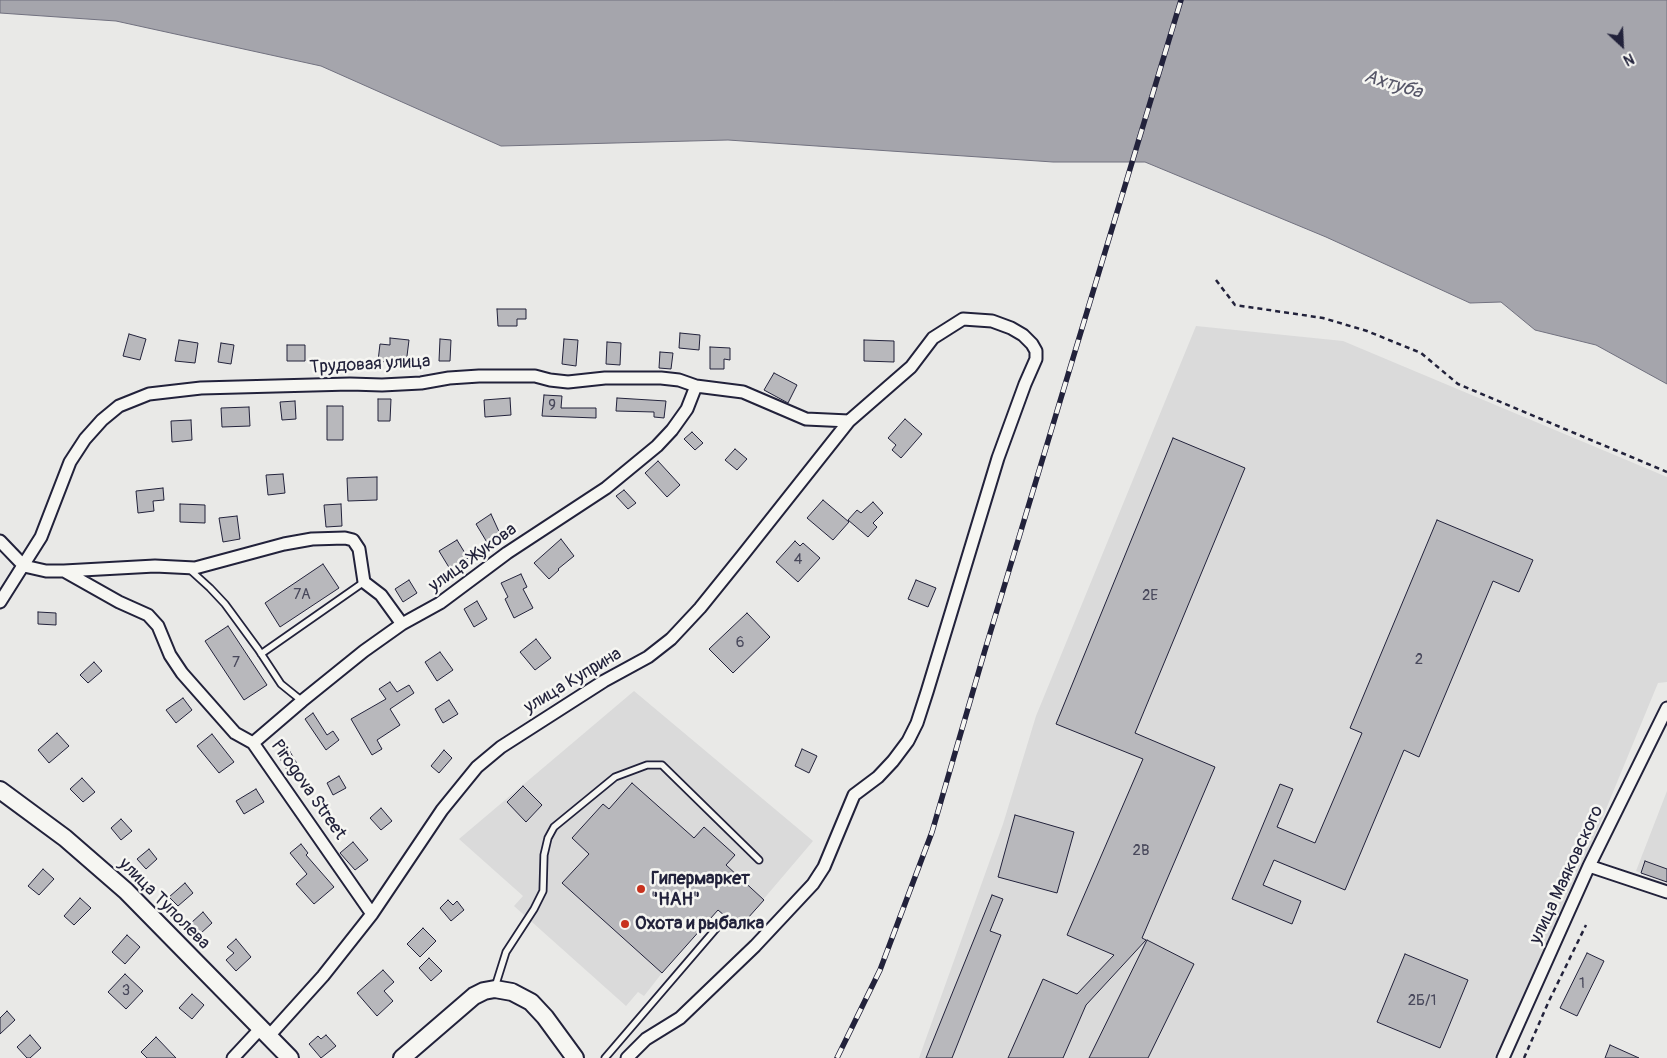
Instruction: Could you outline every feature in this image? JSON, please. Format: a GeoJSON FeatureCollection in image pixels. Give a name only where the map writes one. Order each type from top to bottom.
{"type":"FeatureCollection","features":[{"type":"Feature","properties":{"kind":"main road","name":"улица Туполева"},"geometry":{"type":"LineString","coordinates":[[0,790],[65,838],[126,891],[290,1058]]}},
{"type":"Feature","properties":{"kind":"main road"},"geometry":{"type":"LineString","coordinates":[[402,1058],[474,996],[484,991],[495,989],[512,992],[530,1002],[546,1016],[575,1058]]}},
{"type":"Feature","properties":{"kind":"street","name":"улица Куприна"},"geometry":{"type":"LineString","coordinates":[[232,1058],[264,1033],[323,976],[372,914],[442,810],[477,767],[501,746],[604,681],[648,657],[671,638],[700,608],[849,421],[911,367],[933,338],[963,320],[992,321],[1011,328],[1023,335],[1036,351],[1036,359],[1024,384],[998,458],[975,528],[959,590],[917,723],[908,741],[878,777],[854,795],[824,867],[813,884],[755,946],[680,1018],[646,1039],[627,1058]]}},
{"type":"Feature","properties":{"kind":"street","name":"Трудовая улица"},"geometry":{"type":"LineString","coordinates":[[0,602],[41,537],[70,462],[84,439],[119,406],[149,394],[201,388],[421,383],[449,378],[479,376],[535,376],[568,382],[605,378],[661,378],[679,380],[696,386],[743,392],[806,419],[849,421]]}},
{"type":"Feature","properties":{"kind":"street","name":"улица Жукова"},"geometry":{"type":"LineString","coordinates":[[253,743],[364,651],[402,624],[440,604],[507,553],[606,488],[658,446],[687,409],[696,386]]}},
{"type":"Feature","properties":{"kind":"street"},"geometry":{"type":"LineString","coordinates":[[64,572],[155,566],[194,568],[284,544],[312,539],[345,538],[353,540],[359,550],[364,582],[381,595],[402,624]]}},
{"type":"Feature","properties":{"kind":"street"},"geometry":{"type":"LineString","coordinates":[[0,541],[24,566]]}},
{"type":"Feature","properties":{"kind":"street","name":"Pirogova Street"},"geometry":{"type":"LineString","coordinates":[[24,566],[46,571],[64,572],[119,602],[148,615],[158,626],[170,655],[182,672],[235,733],[253,743],[372,914]]}},
{"type":"Feature","properties":{"kind":"street","name":"улица Маяковского"},"geometry":{"type":"LineString","coordinates":[[1503,1058],[1589,866],[1667,708]]}},
{"type":"Feature","properties":{"kind":"street"},"geometry":{"type":"LineString","coordinates":[[1589,866],[1667,892]]}},
{"type":"Feature","properties":{"kind":"lane"},"geometry":{"type":"LineString","coordinates":[[187,567],[224,604],[281,684],[302,701]]}},
{"type":"Feature","properties":{"kind":"lane"},"geometry":{"type":"LineString","coordinates":[[261,654],[364,582]]}},
{"type":"Feature","properties":{"kind":"lane"},"geometry":{"type":"LineString","coordinates":[[495,989],[506,952],[534,909],[542,891],[544,855],[548,838],[554,828],[615,777],[647,765],[662,765],[759,860]]}},
{"type":"Feature","properties":{"kind":"lane"},"geometry":{"type":"LineString","coordinates":[[605,1058],[720,924]]}},
{"type":"Feature","properties":{"kind":"path"},"geometry":{"type":"LineString","coordinates":[[1216,280],[1235,305],[1323,318],[1367,331],[1421,353],[1458,384],[1667,472]]}},
{"type":"Feature","properties":{"kind":"path"},"geometry":{"type":"LineString","coordinates":[[1524,1058],[1586,925]]}},
{"type":"Feature","properties":{"kind":"shaded area"},"geometry":{"type":"Polygon","coordinates":[[[1196,326],[1343,341],[1667,477],[1667,682],[1658,683],[1552,940],[1494,1058],[919,1058],[1003,824],[1036,716],[1196,326]]]}},
{"type":"Feature","properties":{"kind":"shaded area"},"geometry":{"type":"Polygon","coordinates":[[[634,691],[813,841],[739,928],[718,910],[644,996],[638,992],[626,1006],[514,906],[523,896],[459,839],[634,691]]]}},
{"type":"Feature","properties":{"kind":"shaded area"},"geometry":{"type":"Polygon","coordinates":[[[1667,791],[1667,883],[1636,871],[1667,791]]]}},
{"type":"Feature","properties":{"kind":"water","name":"Ахтуба"},"geometry":{"type":"Polygon","coordinates":[[[0,0],[1667,0],[1667,384],[1596,345],[1535,330],[1501,302],[1470,303],[1326,237],[1145,162],[1053,162],[728,140],[501,146],[321,66],[116,21],[0,13],[0,0]]]}},
{"type":"Feature","properties":{"kind":"building"},"geometry":{"type":"Polygon","coordinates":[[[497,309],[526,309],[526,319],[517,319],[517,326],[498,326],[497,309]]]}},
{"type":"Feature","properties":{"kind":"building"},"geometry":{"type":"Polygon","coordinates":[[[680,333],[700,335],[699,350],[679,348],[680,333]]]}},
{"type":"Feature","properties":{"kind":"building"},"geometry":{"type":"Polygon","coordinates":[[[129,334],[146,339],[140,360],[123,356],[129,334]]]}},
{"type":"Feature","properties":{"kind":"building"},"geometry":{"type":"Polygon","coordinates":[[[390,338],[409,340],[406,364],[378,361],[380,344],[390,345],[390,338]]]}},
{"type":"Feature","properties":{"kind":"building"},"geometry":{"type":"Polygon","coordinates":[[[440,339],[451,340],[450,361],[439,361],[440,339]]]}},
{"type":"Feature","properties":{"kind":"building"},"geometry":{"type":"Polygon","coordinates":[[[564,339],[578,340],[576,366],[562,364],[564,339]]]}},
{"type":"Feature","properties":{"kind":"building"},"geometry":{"type":"Polygon","coordinates":[[[179,340],[198,343],[195,363],[175,361],[179,340]]]}},
{"type":"Feature","properties":{"kind":"building"},"geometry":{"type":"Polygon","coordinates":[[[864,340],[894,341],[894,362],[864,361],[864,340]]]}},
{"type":"Feature","properties":{"kind":"building"},"geometry":{"type":"Polygon","coordinates":[[[607,342],[621,343],[620,365],[606,364],[607,342]]]}},
{"type":"Feature","properties":{"kind":"building"},"geometry":{"type":"Polygon","coordinates":[[[221,343],[234,345],[231,364],[218,362],[221,343]]]}},
{"type":"Feature","properties":{"kind":"building"},"geometry":{"type":"Polygon","coordinates":[[[287,345],[305,345],[305,361],[287,361],[287,345]]]}},
{"type":"Feature","properties":{"kind":"building"},"geometry":{"type":"Polygon","coordinates":[[[710,347],[730,348],[730,360],[724,359],[724,369],[710,369],[710,347]]]}},
{"type":"Feature","properties":{"kind":"building"},"geometry":{"type":"Polygon","coordinates":[[[660,352],[673,353],[671,369],[659,368],[660,352]]]}},
{"type":"Feature","properties":{"kind":"building"},"geometry":{"type":"Polygon","coordinates":[[[774,373],[797,385],[788,403],[764,390],[774,373]]]}},
{"type":"Feature","properties":{"kind":"building"},"geometry":{"type":"Polygon","coordinates":[[[544,395],[562,396],[561,408],[596,408],[596,418],[542,416],[544,395]]]}},
{"type":"Feature","properties":{"kind":"building"},"geometry":{"type":"Polygon","coordinates":[[[510,398],[511,415],[485,417],[484,400],[510,398]]]}},
{"type":"Feature","properties":{"kind":"building"},"geometry":{"type":"Polygon","coordinates":[[[617,398],[666,401],[664,418],[654,417],[654,412],[616,411],[617,398]]]}},
{"type":"Feature","properties":{"kind":"building"},"geometry":{"type":"Polygon","coordinates":[[[378,399],[391,399],[390,421],[378,421],[378,399]]]}},
{"type":"Feature","properties":{"kind":"building"},"geometry":{"type":"Polygon","coordinates":[[[295,401],[296,419],[282,420],[280,402],[295,401]]]}},
{"type":"Feature","properties":{"kind":"building"},"geometry":{"type":"Polygon","coordinates":[[[327,406],[343,406],[343,440],[327,440],[327,406]]]}},
{"type":"Feature","properties":{"kind":"building"},"geometry":{"type":"Polygon","coordinates":[[[249,407],[250,426],[222,427],[221,408],[249,407]]]}},
{"type":"Feature","properties":{"kind":"building"},"geometry":{"type":"Polygon","coordinates":[[[905,419],[922,434],[901,458],[892,450],[896,445],[888,438],[905,419]]]}},
{"type":"Feature","properties":{"kind":"building"},"geometry":{"type":"Polygon","coordinates":[[[191,420],[192,440],[172,442],[171,421],[191,420]]]}},
{"type":"Feature","properties":{"kind":"building"},"geometry":{"type":"Polygon","coordinates":[[[692,432],[703,443],[695,450],[684,439],[692,432]]]}},
{"type":"Feature","properties":{"kind":"building"},"geometry":{"type":"Polygon","coordinates":[[[1173,438],[1245,468],[1135,733],[1215,767],[1142,938],[1146,940],[1086,1005],[1063,1058],[1008,1058],[1043,979],[1077,994],[1114,955],[1067,935],[1143,759],[1056,724],[1173,438]]]}},
{"type":"Feature","properties":{"kind":"building"},"geometry":{"type":"Polygon","coordinates":[[[735,449],[747,459],[737,470],[725,460],[735,449]]]}},
{"type":"Feature","properties":{"kind":"building"},"geometry":{"type":"Polygon","coordinates":[[[658,461],[680,485],[667,497],[645,473],[658,461]]]}},
{"type":"Feature","properties":{"kind":"building"},"geometry":{"type":"Polygon","coordinates":[[[283,474],[285,493],[268,495],[266,475],[283,474]]]}},
{"type":"Feature","properties":{"kind":"building"},"geometry":{"type":"Polygon","coordinates":[[[377,477],[377,500],[348,501],[347,478],[377,477]]]}},
{"type":"Feature","properties":{"kind":"building"},"geometry":{"type":"Polygon","coordinates":[[[163,488],[164,500],[153,501],[154,511],[138,513],[136,491],[163,488]]]}},
{"type":"Feature","properties":{"kind":"building"},"geometry":{"type":"Polygon","coordinates":[[[624,490],[636,503],[628,509],[616,496],[624,490]]]}},
{"type":"Feature","properties":{"kind":"building"},"geometry":{"type":"Polygon","coordinates":[[[823,500],[849,522],[833,540],[807,518],[823,500]]]}},
{"type":"Feature","properties":{"kind":"building"},"geometry":{"type":"Polygon","coordinates":[[[873,502],[883,513],[873,523],[877,527],[868,537],[848,520],[857,510],[861,513],[873,502]]]}},
{"type":"Feature","properties":{"kind":"building"},"geometry":{"type":"Polygon","coordinates":[[[180,504],[205,505],[205,523],[180,522],[180,504]]]}},
{"type":"Feature","properties":{"kind":"building"},"geometry":{"type":"Polygon","coordinates":[[[341,504],[342,526],[326,527],[324,505],[341,504]]]}},
{"type":"Feature","properties":{"kind":"building"},"geometry":{"type":"Polygon","coordinates":[[[491,514],[501,536],[488,544],[476,524],[491,514]]]}},
{"type":"Feature","properties":{"kind":"building"},"geometry":{"type":"Polygon","coordinates":[[[237,516],[240,539],[223,542],[219,518],[237,516]]]}},
{"type":"Feature","properties":{"kind":"building"},"geometry":{"type":"Polygon","coordinates":[[[1437,520],[1533,560],[1519,592],[1493,581],[1419,757],[1404,750],[1345,890],[1274,860],[1263,885],[1301,901],[1292,924],[1232,899],[1280,784],[1293,789],[1277,827],[1315,843],[1362,733],[1350,728],[1437,520]]]}},
{"type":"Feature","properties":{"kind":"building"},"geometry":{"type":"Polygon","coordinates":[[[561,539],[574,556],[549,579],[534,563],[561,539]]]}},
{"type":"Feature","properties":{"kind":"building"},"geometry":{"type":"Polygon","coordinates":[[[457,540],[468,558],[450,569],[439,551],[457,540]]]}},
{"type":"Feature","properties":{"kind":"building"},"geometry":{"type":"Polygon","coordinates":[[[795,541],[800,546],[803,543],[820,558],[798,582],[776,562],[795,541]]]}},
{"type":"Feature","properties":{"kind":"building"},"geometry":{"type":"Polygon","coordinates":[[[323,564],[339,588],[280,627],[265,603],[323,564]]]}},
{"type":"Feature","properties":{"kind":"building"},"geometry":{"type":"Polygon","coordinates":[[[521,574],[527,587],[523,589],[533,608],[514,618],[505,599],[508,597],[501,583],[521,574]]]}},
{"type":"Feature","properties":{"kind":"building"},"geometry":{"type":"Polygon","coordinates":[[[409,580],[417,593],[403,602],[395,589],[409,580]]]}},
{"type":"Feature","properties":{"kind":"building"},"geometry":{"type":"Polygon","coordinates":[[[916,580],[936,588],[928,607],[908,599],[916,580]]]}},
{"type":"Feature","properties":{"kind":"building"},"geometry":{"type":"Polygon","coordinates":[[[477,601],[487,619],[474,627],[464,609],[477,601]]]}},
{"type":"Feature","properties":{"kind":"building"},"geometry":{"type":"Polygon","coordinates":[[[38,612],[56,613],[56,625],[38,624],[38,612]]]}},
{"type":"Feature","properties":{"kind":"building"},"geometry":{"type":"Polygon","coordinates":[[[747,613],[770,637],[733,673],[709,649],[747,613]]]}},
{"type":"Feature","properties":{"kind":"building"},"geometry":{"type":"Polygon","coordinates":[[[228,626],[267,685],[244,700],[205,641],[228,626]]]}},
{"type":"Feature","properties":{"kind":"building"},"geometry":{"type":"Polygon","coordinates":[[[536,639],[551,658],[535,670],[520,652],[536,639]]]}},
{"type":"Feature","properties":{"kind":"building"},"geometry":{"type":"Polygon","coordinates":[[[440,652],[453,670],[437,681],[425,662],[440,652]]]}},
{"type":"Feature","properties":{"kind":"building"},"geometry":{"type":"Polygon","coordinates":[[[94,662],[102,671],[88,683],[80,675],[94,662]]]}},
{"type":"Feature","properties":{"kind":"building"},"geometry":{"type":"Polygon","coordinates":[[[390,682],[397,692],[409,685],[414,693],[390,709],[400,725],[377,740],[382,749],[372,755],[351,719],[386,699],[379,689],[390,682]]]}},
{"type":"Feature","properties":{"kind":"building"},"geometry":{"type":"Polygon","coordinates":[[[183,698],[192,710],[176,723],[166,710],[183,698]]]}},
{"type":"Feature","properties":{"kind":"building"},"geometry":{"type":"Polygon","coordinates":[[[449,700],[458,714],[443,723],[435,709],[449,700]]]}},
{"type":"Feature","properties":{"kind":"building"},"geometry":{"type":"Polygon","coordinates":[[[313,713],[327,735],[333,731],[339,740],[326,750],[305,719],[313,713]]]}},
{"type":"Feature","properties":{"kind":"building"},"geometry":{"type":"Polygon","coordinates":[[[57,733],[69,746],[49,763],[38,750],[57,733]]]}},
{"type":"Feature","properties":{"kind":"building"},"geometry":{"type":"Polygon","coordinates":[[[212,734],[234,762],[219,773],[197,746],[212,734]]]}},
{"type":"Feature","properties":{"kind":"building"},"geometry":{"type":"Polygon","coordinates":[[[802,749],[817,756],[809,773],[795,766],[802,749]]]}},
{"type":"Feature","properties":{"kind":"building"},"geometry":{"type":"Polygon","coordinates":[[[289,750],[299,767],[289,773],[279,757],[289,750]]]}},
{"type":"Feature","properties":{"kind":"building"},"geometry":{"type":"Polygon","coordinates":[[[444,750],[452,758],[439,773],[431,766],[444,750]]]}},
{"type":"Feature","properties":{"kind":"building"},"geometry":{"type":"Polygon","coordinates":[[[339,776],[346,788],[333,795],[327,783],[339,776]]]}},
{"type":"Feature","properties":{"kind":"building"},"geometry":{"type":"Polygon","coordinates":[[[82,778],[95,792],[83,802],[70,789],[82,778]]]}},
{"type":"Feature","properties":{"kind":"building"},"geometry":{"type":"Polygon","coordinates":[[[632,783],[694,838],[704,827],[735,855],[726,865],[764,900],[739,928],[718,910],[662,973],[562,883],[589,854],[572,838],[603,804],[609,809],[632,783]]]}},
{"type":"Feature","properties":{"kind":"building"},"geometry":{"type":"Polygon","coordinates":[[[523,786],[542,805],[526,822],[507,802],[523,786]]]}},
{"type":"Feature","properties":{"kind":"building"},"geometry":{"type":"Polygon","coordinates":[[[256,789],[264,802],[244,814],[236,801],[256,789]]]}},
{"type":"Feature","properties":{"kind":"building"},"geometry":{"type":"Polygon","coordinates":[[[381,808],[392,821],[381,830],[370,818],[381,808]]]}},
{"type":"Feature","properties":{"kind":"building"},"geometry":{"type":"Polygon","coordinates":[[[1015,815],[1074,832],[1057,893],[998,877],[1015,815]]]}},
{"type":"Feature","properties":{"kind":"building"},"geometry":{"type":"Polygon","coordinates":[[[121,819],[132,831],[121,840],[111,828],[121,819]]]}},
{"type":"Feature","properties":{"kind":"building"},"geometry":{"type":"Polygon","coordinates":[[[353,842],[368,860],[355,870],[340,853],[353,842]]]}},
{"type":"Feature","properties":{"kind":"building"},"geometry":{"type":"Polygon","coordinates":[[[301,844],[308,853],[306,855],[334,887],[314,904],[296,884],[307,874],[290,853],[301,844]]]}},
{"type":"Feature","properties":{"kind":"building"},"geometry":{"type":"Polygon","coordinates":[[[149,849],[157,859],[146,869],[137,859],[149,849]]]}},
{"type":"Feature","properties":{"kind":"building"},"geometry":{"type":"Polygon","coordinates":[[[1645,861],[1667,869],[1667,882],[1641,873],[1645,861]]]}},
{"type":"Feature","properties":{"kind":"building"},"geometry":{"type":"Polygon","coordinates":[[[43,869],[54,879],[39,895],[28,886],[43,869]]]}},
{"type":"Feature","properties":{"kind":"building"},"geometry":{"type":"Polygon","coordinates":[[[185,883],[193,893],[178,906],[169,897],[185,883]]]}},
{"type":"Feature","properties":{"kind":"building"},"geometry":{"type":"Polygon","coordinates":[[[992,895],[1003,899],[990,931],[1001,935],[952,1058],[926,1058],[992,895]]]}},
{"type":"Feature","properties":{"kind":"building"},"geometry":{"type":"Polygon","coordinates":[[[80,898],[91,908],[74,925],[64,916],[80,898]]]}},
{"type":"Feature","properties":{"kind":"building"},"geometry":{"type":"Polygon","coordinates":[[[448,900],[453,905],[457,901],[464,910],[451,921],[440,908],[448,900]]]}},
{"type":"Feature","properties":{"kind":"building"},"geometry":{"type":"Polygon","coordinates":[[[203,912],[212,923],[200,934],[191,923],[203,912]]]}},
{"type":"Feature","properties":{"kind":"building"},"geometry":{"type":"Polygon","coordinates":[[[423,928],[436,941],[420,957],[407,944],[423,928]]]}},
{"type":"Feature","properties":{"kind":"building"},"geometry":{"type":"Polygon","coordinates":[[[127,935],[140,947],[125,964],[112,952],[127,935]]]}},
{"type":"Feature","properties":{"kind":"building"},"geometry":{"type":"Polygon","coordinates":[[[236,939],[251,957],[236,971],[226,960],[234,953],[227,947],[236,939]]]}},
{"type":"Feature","properties":{"kind":"building"},"geometry":{"type":"Polygon","coordinates":[[[1147,940],[1194,964],[1148,1058],[1089,1058],[1147,940]]]}},
{"type":"Feature","properties":{"kind":"building"},"geometry":{"type":"Polygon","coordinates":[[[1587,953],[1604,961],[1577,1016],[1560,1008],[1587,953]]]}},
{"type":"Feature","properties":{"kind":"building"},"geometry":{"type":"Polygon","coordinates":[[[1405,954],[1468,980],[1440,1048],[1377,1022],[1405,954]]]}},
{"type":"Feature","properties":{"kind":"building"},"geometry":{"type":"Polygon","coordinates":[[[429,958],[442,971],[431,981],[419,968],[429,958]]]}},
{"type":"Feature","properties":{"kind":"building"},"geometry":{"type":"Polygon","coordinates":[[[383,970],[394,982],[384,991],[393,1001],[377,1016],[357,993],[383,970]]]}},
{"type":"Feature","properties":{"kind":"building"},"geometry":{"type":"Polygon","coordinates":[[[125,974],[143,991],[126,1009],[108,992],[125,974]]]}},
{"type":"Feature","properties":{"kind":"building"},"geometry":{"type":"Polygon","coordinates":[[[192,994],[204,1005],[192,1019],[179,1008],[192,994]]]}},
{"type":"Feature","properties":{"kind":"building"},"geometry":{"type":"Polygon","coordinates":[[[7,1011],[15,1020],[0,1034],[0,1018],[7,1011]]]}},
{"type":"Feature","properties":{"kind":"building"},"geometry":{"type":"Polygon","coordinates":[[[30,1035],[41,1048],[30,1058],[27,1058],[17,1047],[30,1035]]]}},
{"type":"Feature","properties":{"kind":"building"},"geometry":{"type":"Polygon","coordinates":[[[326,1035],[336,1046],[321,1058],[309,1044],[318,1036],[321,1039],[326,1035]]]}},
{"type":"Feature","properties":{"kind":"building"},"geometry":{"type":"Polygon","coordinates":[[[156,1037],[176,1058],[147,1058],[141,1052],[156,1037]]]}},
{"type":"Feature","properties":{"kind":"building"},"geometry":{"type":"Polygon","coordinates":[[[1610,1045],[1639,1058],[1605,1058],[1610,1045]]]}},
{"type":"Feature","properties":{"kind":"railway"},"geometry":{"type":"LineString","coordinates":[[837,1058],[880,970],[932,832],[1181,0]]}},
{"type":"Feature","properties":{"kind":"place","name":"Гипермаркет \"НАН\""},"geometry":{"type":"Point","coordinates":[641,889]}},
{"type":"Feature","properties":{"kind":"place","name":"Охота и рыбалка"},"geometry":{"type":"Point","coordinates":[625,924]}}]}
